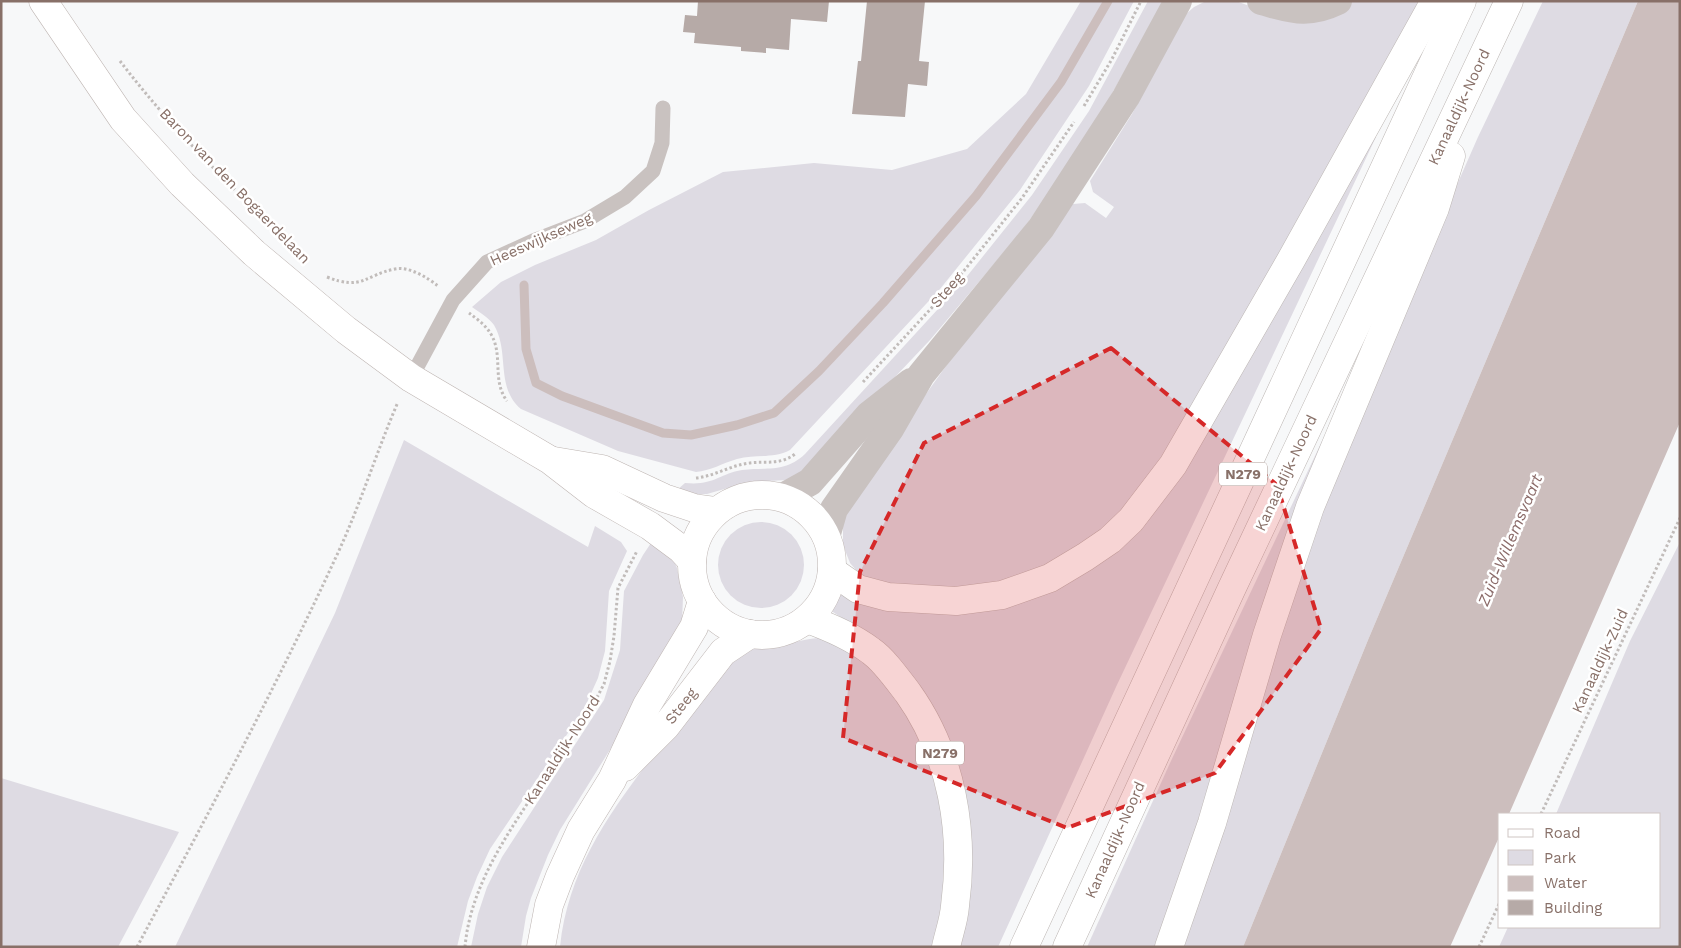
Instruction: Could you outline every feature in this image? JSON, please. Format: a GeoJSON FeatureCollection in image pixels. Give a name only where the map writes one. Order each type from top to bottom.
{"type":"FeatureCollection","features":[{"type":"Feature","properties":{"kind":"main road","name":"Baron van den Bogaerdelaan"},"geometry":{"type":"LineString","coordinates":[[44,1],[123,120],[182,184],[254,253],[346,330],[411,378],[550,460],[594,494],[650,526],[681,549],[692,561]]}},
{"type":"Feature","properties":{"kind":"main road"},"geometry":{"type":"LineString","coordinates":[[832,571],[858,589],[881,595],[956,601],[1002,595],[1050,578],[1110,540],[1130,520],[1173,465],[1292,260],[1431,8],[1437,1]]}},
{"type":"Feature","properties":{"kind":"main road","name":"N279"},"geometry":{"type":"LineString","coordinates":[[1024,947],[1462,1]]}},
{"type":"Feature","properties":{"kind":"main road","name":"Kanaaldijk-Noord"},"geometry":{"type":"LineString","coordinates":[[1067,947],[1231,590],[1509,1]]}},
{"type":"Feature","properties":{"kind":"main road","name":"N279"},"geometry":{"type":"LineString","coordinates":[[1169,947],[1212,823],[1266,635],[1310,507],[1435,208],[1478,66]]}},
{"type":"Feature","properties":{"kind":"main road","name":"Baron van den Bogaerdelaan"},"geometry":{"type":"LineString","coordinates":[[550,460],[602,469],[664,498],[694,508],[716,511]]}},
{"type":"Feature","properties":{"kind":"main road"},"geometry":{"type":"LineString","coordinates":[[765,494],[783,497],[808,512],[818,524],[830,548],[832,571],[828,589],[819,605],[807,619],[780,633],[750,634],[735,630],[722,623],[702,601],[695,588],[692,575],[693,547],[698,534],[706,522],[716,511],[730,502],[747,496],[765,494]]}},
{"type":"Feature","properties":{"kind":"main road","name":"Steeg"},"geometry":{"type":"LineString","coordinates":[[541,947],[549,905],[581,830],[612,780],[647,705],[694,627],[702,601]]}},
{"type":"Feature","properties":{"kind":"main road","name":"N279"},"geometry":{"type":"LineString","coordinates":[[807,619],[838,631],[872,652],[900,682],[920,710],[937,744],[951,787],[958,832],[956,907],[946,947]]}},
{"type":"Feature","properties":{"kind":"main road","name":"Steeg"},"geometry":{"type":"LineString","coordinates":[[612,780],[666,726],[723,652],[750,634]]}},
{"type":"Feature","properties":{"kind":"street"},"geometry":{"type":"LineString","coordinates":[[826,537],[834,509],[890,429],[920,375],[1041,228],[1126,97],[1178,1]]}},
{"type":"Feature","properties":{"kind":"street"},"geometry":{"type":"LineString","coordinates":[[1261,1],[1302,11],[1323,8],[1338,1]]}},
{"type":"Feature","properties":{"kind":"street"},"geometry":{"type":"LineString","coordinates":[[783,497],[810,482],[869,415],[920,375]]}},
{"type":"Feature","properties":{"kind":"lane","name":"Heeswijkseweg"},"geometry":{"type":"LineString","coordinates":[[411,378],[454,300],[486,262],[585,221],[625,197],[653,171],[662,143],[663,108]]}},
{"type":"Feature","properties":{"kind":"path"},"geometry":{"type":"LineString","coordinates":[[1082,110],[1112,59],[1142,1]]}},
{"type":"Feature","properties":{"kind":"path","name":"Baron van den Bogaerdelaan"},"geometry":{"type":"LineString","coordinates":[[115,55],[145,94],[238,193],[298,252]]}},
{"type":"Feature","properties":{"kind":"path","name":"Steeg"},"geometry":{"type":"LineString","coordinates":[[861,384],[951,287],[1022,198],[1077,118]]}},
{"type":"Feature","properties":{"kind":"path","name":"Baron van den Bogaerdelaan"},"geometry":{"type":"LineString","coordinates":[[323,274],[343,282],[359,282],[397,268],[421,274],[438,285],[481,322],[492,335],[497,352],[497,377],[501,393],[511,406]]}},
{"type":"Feature","properties":{"kind":"path"},"geometry":{"type":"LineString","coordinates":[[137,947],[243,748],[337,556],[397,403]]}},
{"type":"Feature","properties":{"kind":"path"},"geometry":{"type":"LineString","coordinates":[[689,477],[709,477],[733,466],[750,463],[773,463],[791,458],[797,453]]}},
{"type":"Feature","properties":{"kind":"path","name":"Kanaaldijk-Zuid"},"geometry":{"type":"LineString","coordinates":[[1541,813],[1680,518]]}},
{"type":"Feature","properties":{"kind":"path","name":"Kanaaldijk-Noord"},"geometry":{"type":"LineString","coordinates":[[465,947],[473,907],[486,872],[503,840],[592,707],[604,684],[614,636],[618,588],[639,546]]}},
{"type":"Feature","properties":{"kind":"path"},"geometry":{"type":"LineString","coordinates":[[1478,947],[1498,906]]}},
{"type":"Feature","properties":{"kind":"highlighted area"},"geometry":{"type":"Polygon","coordinates":[[[1111,348],[1277,485],[1321,629],[1215,773],[1067,828],[843,738],[860,572],[924,443],[1111,348]]]}},
{"type":"Feature","properties":{"kind":"green space"},"geometry":{"type":"Polygon","coordinates":[[[1081,1],[1134,1],[1089,86],[1020,190],[940,289],[790,450],[784,453],[737,459],[711,469],[696,472],[618,451],[521,409],[513,400],[505,380],[499,335],[492,322],[472,307],[501,282],[535,265],[596,240],[723,172],[814,163],[892,170],[967,149],[1026,94],[1081,1]]]}},
{"type":"Feature","properties":{"kind":"green space"},"geometry":{"type":"Polygon","coordinates":[[[1148,1],[1164,1],[1082,147],[1021,232],[930,340],[809,468],[788,480],[749,482],[707,494],[677,490],[685,483],[702,483],[742,470],[783,467],[798,460],[805,454],[960,285],[1032,195],[1089,111],[1148,1]]]}},
{"type":"Feature","properties":{"kind":"green space"},"geometry":{"type":"Polygon","coordinates":[[[1206,1],[1236,1],[1271,14],[1351,1],[1420,1],[1226,359],[1139,494],[1094,537],[1047,567],[985,587],[909,589],[866,577],[850,563],[843,545],[845,516],[895,437],[954,355],[1073,204],[1085,203],[1106,218],[1114,207],[1093,192],[1090,181],[1132,114],[1186,14],[1194,7],[1206,1]]]}},
{"type":"Feature","properties":{"kind":"green space"},"geometry":{"type":"Polygon","coordinates":[[[1543,1],[1638,1],[1368,640],[1243,947],[1178,947],[1260,685],[1368,387],[1478,137],[1543,1]]]}},
{"type":"Feature","properties":{"kind":"green space"},"geometry":{"type":"Polygon","coordinates":[[[1370,135],[1376,137],[1116,687],[998,947],[955,947],[966,811],[848,622],[830,610],[839,592],[910,610],[1101,556],[1370,135]]]}},
{"type":"Feature","properties":{"kind":"green space"},"geometry":{"type":"Polygon","coordinates":[[[404,440],[588,547],[595,526],[621,542],[627,551],[609,591],[605,651],[598,678],[584,709],[490,849],[468,901],[457,947],[175,947],[335,613],[404,440]]]}},
{"type":"Feature","properties":{"kind":"green space"},"geometry":{"type":"Polygon","coordinates":[[[1322,441],[1326,442],[1160,947],[1087,947],[1170,763],[1322,441]]]}},
{"type":"Feature","properties":{"kind":"green space"},"geometry":{"type":"Polygon","coordinates":[[[761,522],[778,525],[797,541],[801,548],[804,565],[801,582],[785,601],[778,605],[761,608],[744,605],[725,589],[721,582],[718,565],[721,548],[737,529],[744,525],[761,522]]]}},
{"type":"Feature","properties":{"kind":"green space"},"geometry":{"type":"Polygon","coordinates":[[[653,540],[672,556],[677,568],[683,597],[682,622],[639,703],[560,830],[531,898],[521,947],[471,947],[478,914],[487,887],[502,857],[604,700],[620,650],[624,591],[653,540]]]}},
{"type":"Feature","properties":{"kind":"green space"},"geometry":{"type":"Polygon","coordinates":[[[1680,542],[1680,947],[1499,947],[1508,928],[1661,928],[1661,813],[1556,813],[1630,641],[1680,542]]]}},
{"type":"Feature","properties":{"kind":"green space"},"geometry":{"type":"Polygon","coordinates":[[[819,638],[838,643],[880,675],[916,724],[942,797],[947,871],[936,947],[560,947],[565,916],[574,886],[600,832],[633,782],[705,687],[725,667],[748,650],[819,638]]]}},
{"type":"Feature","properties":{"kind":"green space"},"geometry":{"type":"Polygon","coordinates":[[[1,778],[179,832],[118,947],[1,947],[1,778]]]}},
{"type":"Feature","properties":{"kind":"water","name":"Zuid-Willemsvaart"},"geometry":{"type":"Polygon","coordinates":[[[1638,1],[1680,1],[1680,422],[1509,813],[1498,813],[1498,839],[1450,947],[1243,947],[1368,640],[1638,1]]]}},
{"type":"Feature","properties":{"kind":"building"},"geometry":{"type":"Polygon","coordinates":[[[698,1],[829,1],[827,22],[791,19],[789,50],[766,48],[766,53],[741,51],[741,47],[694,43],[695,33],[683,32],[685,15],[697,16],[698,1]]]}},
{"type":"Feature","properties":{"kind":"building"},"geometry":{"type":"Polygon","coordinates":[[[867,1],[925,1],[919,61],[929,62],[927,86],[908,84],[905,117],[852,114],[858,61],[861,61],[867,1]]]}},
{"type":"Feature","properties":{"kind":"waterway"},"geometry":{"type":"LineString","coordinates":[[524,285],[526,349],[536,383],[562,396],[663,433],[691,435],[737,425],[774,413],[819,371],[883,303],[976,196],[1061,82],[1108,1]]}}]}
